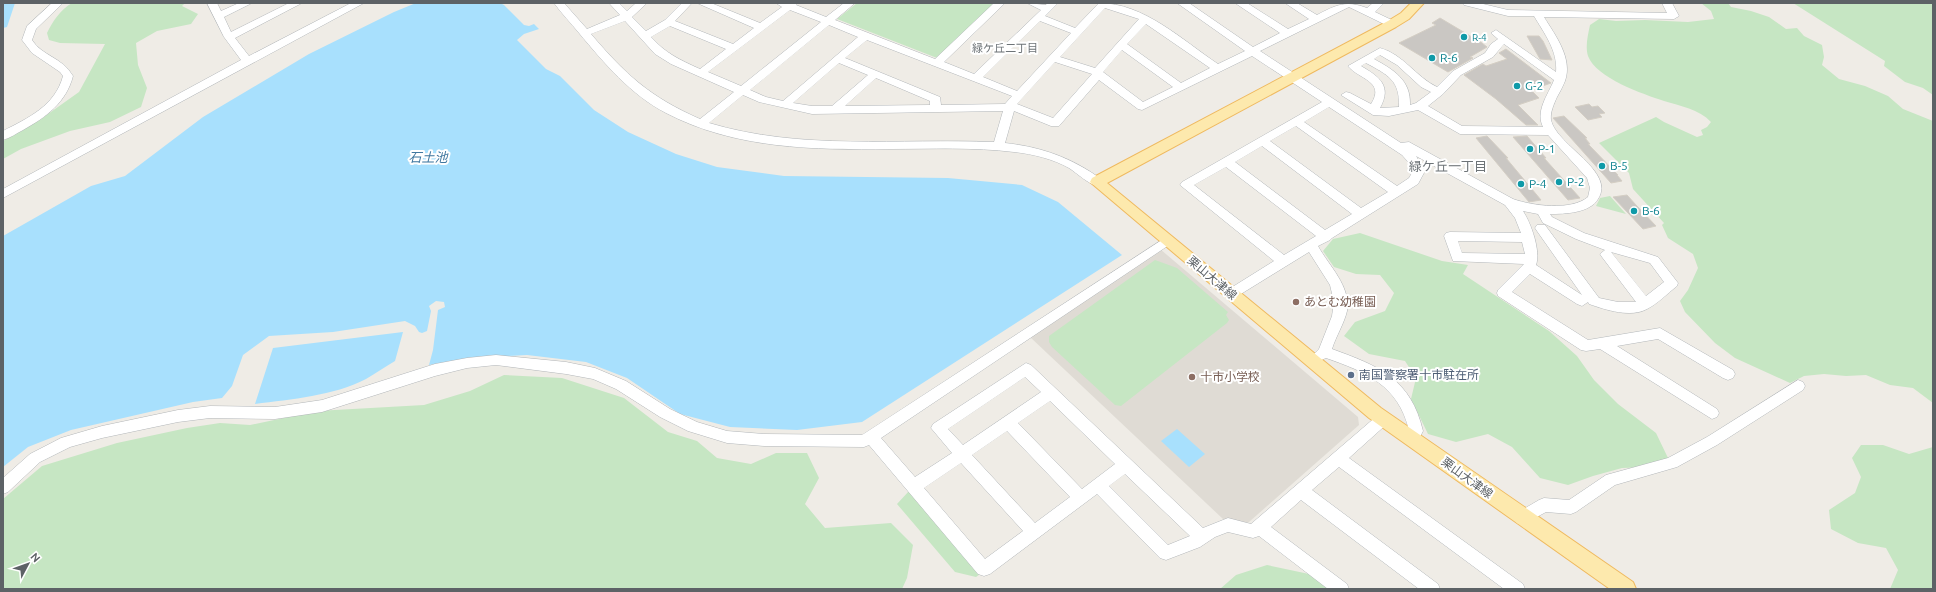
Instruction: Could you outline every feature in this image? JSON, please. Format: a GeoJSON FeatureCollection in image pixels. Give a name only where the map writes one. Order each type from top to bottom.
{"type":"FeatureCollection","features":[{"type":"Feature","properties":{"kind":"main road"},"geometry":{"type":"LineString","coordinates":[[1097,182],[1392,24],[1405,16],[1418,3]]}},
{"type":"Feature","properties":{"kind":"main road","name":"栗山大津線"},"geometry":{"type":"LineString","coordinates":[[1097,182],[1383,419],[1522,518],[1626,589]]}},
{"type":"Feature","properties":{"kind":"street"},"geometry":{"type":"LineString","coordinates":[[3,136],[45,111],[63,92],[68,76],[65,69],[60,63],[33,49],[27,40],[31,28],[58,3]]}},
{"type":"Feature","properties":{"kind":"street"},"geometry":{"type":"LineString","coordinates":[[212,3],[229,37],[247,61]]}},
{"type":"Feature","properties":{"kind":"street"},"geometry":{"type":"LineString","coordinates":[[218,16],[247,3]]}},
{"type":"Feature","properties":{"kind":"street"},"geometry":{"type":"LineString","coordinates":[[229,37],[297,3]]}},
{"type":"Feature","properties":{"kind":"street"},"geometry":{"type":"LineString","coordinates":[[3,194],[247,61],[359,3]]}},
{"type":"Feature","properties":{"kind":"street"},"geometry":{"type":"LineString","coordinates":[[559,3],[638,90],[669,110],[701,124],[737,134],[827,145],[999,146],[1024,149],[1051,156],[1076,167],[1097,182]]}},
{"type":"Feature","properties":{"kind":"street"},"geometry":{"type":"LineString","coordinates":[[614,3],[659,52],[675,62],[763,100],[812,110],[1009,106],[1055,123],[1121,44],[1146,18]]}},
{"type":"Feature","properties":{"kind":"street"},"geometry":{"type":"LineString","coordinates":[[586,33],[625,16],[642,3]]}},
{"type":"Feature","properties":{"kind":"street"},"geometry":{"type":"LineString","coordinates":[[645,36],[669,22],[687,3]]}},
{"type":"Feature","properties":{"kind":"street"},"geometry":{"type":"LineString","coordinates":[[702,3],[761,27]]}},
{"type":"Feature","properties":{"kind":"street"},"geometry":{"type":"LineString","coordinates":[[701,124],[850,3]]}},
{"type":"Feature","properties":{"kind":"street"},"geometry":{"type":"LineString","coordinates":[[937,63],[1000,3]]}},
{"type":"Feature","properties":{"kind":"street"},"geometry":{"type":"LineString","coordinates":[[1032,3],[1050,6]]}},
{"type":"Feature","properties":{"kind":"street"},"geometry":{"type":"LineString","coordinates":[[999,146],[1009,106],[1104,3],[1146,18],[1218,69]]}},
{"type":"Feature","properties":{"kind":"street"},"geometry":{"type":"LineString","coordinates":[[1182,3],[1291,77],[1395,144],[1415,161],[1419,171],[1414,181],[1398,192],[1312,246],[1231,294]]}},
{"type":"Feature","properties":{"kind":"street"},"geometry":{"type":"LineString","coordinates":[[1240,3],[1288,34]]}},
{"type":"Feature","properties":{"kind":"street"},"geometry":{"type":"LineString","coordinates":[[1290,3],[1316,19]]}},
{"type":"Feature","properties":{"kind":"street"},"geometry":{"type":"LineString","coordinates":[[1053,58],[1097,73],[1142,107],[1348,3],[1392,24]]}},
{"type":"Feature","properties":{"kind":"street"},"geometry":{"type":"LineString","coordinates":[[1368,12],[1379,3]]}},
{"type":"Feature","properties":{"kind":"street"},"geometry":{"type":"LineString","coordinates":[[1467,3],[1508,13],[1674,16],[1667,3]]}},
{"type":"Feature","properties":{"kind":"street"},"geometry":{"type":"LineString","coordinates":[[701,73],[761,27],[788,4],[1018,95]]}},
{"type":"Feature","properties":{"kind":"street"},"geometry":{"type":"LineString","coordinates":[[976,78],[1050,6]]}},
{"type":"Feature","properties":{"kind":"street"},"geometry":{"type":"LineString","coordinates":[[1395,144],[1412,148],[1509,202],[1526,209],[1543,211],[1579,207],[1592,200],[1596,191],[1592,176],[1551,131],[1546,122],[1546,112],[1560,80],[1561,61],[1556,47],[1537,14]]}},
{"type":"Feature","properties":{"kind":"street"},"geometry":{"type":"LineString","coordinates":[[1038,17],[1077,32]]}},
{"type":"Feature","properties":{"kind":"street"},"geometry":{"type":"LineString","coordinates":[[669,22],[734,48]]}},
{"type":"Feature","properties":{"kind":"street"},"geometry":{"type":"LineString","coordinates":[[784,105],[866,35]]}},
{"type":"Feature","properties":{"kind":"street"},"geometry":{"type":"LineString","coordinates":[[1346,95],[1374,111],[1387,114],[1420,106],[1439,92],[1457,73],[1490,55],[1500,36],[1560,80]]}},
{"type":"Feature","properties":{"kind":"street"},"geometry":{"type":"LineString","coordinates":[[1121,44],[1181,88]]}},
{"type":"Feature","properties":{"kind":"street"},"geometry":{"type":"LineString","coordinates":[[1374,111],[1380,97],[1379,85],[1375,80],[1353,66],[1380,51],[1402,63],[1421,82],[1439,92]]}},
{"type":"Feature","properties":{"kind":"street"},"geometry":{"type":"LineString","coordinates":[[838,59],[936,99],[935,108]]}},
{"type":"Feature","properties":{"kind":"street"},"geometry":{"type":"LineString","coordinates":[[1366,59],[1390,74],[1402,86],[1405,97],[1404,110]]}},
{"type":"Feature","properties":{"kind":"street"},"geometry":{"type":"LineString","coordinates":[[834,110],[875,74]]}},
{"type":"Feature","properties":{"kind":"street"},"geometry":{"type":"LineString","coordinates":[[1379,85],[1402,86],[1421,82]]}},
{"type":"Feature","properties":{"kind":"street"},"geometry":{"type":"LineString","coordinates":[[1284,262],[1186,185],[1330,102]]}},
{"type":"Feature","properties":{"kind":"street"},"geometry":{"type":"LineString","coordinates":[[1420,106],[1460,130],[1551,131]]}},
{"type":"Feature","properties":{"kind":"street"},"geometry":{"type":"LineString","coordinates":[[1296,121],[1398,192]]}},
{"type":"Feature","properties":{"kind":"street"},"geometry":{"type":"LineString","coordinates":[[1262,142],[1362,214]]}},
{"type":"Feature","properties":{"kind":"street"},"geometry":{"type":"LineString","coordinates":[[1227,162],[1326,237]]}},
{"type":"Feature","properties":{"kind":"street"},"geometry":{"type":"LineString","coordinates":[[1509,202],[1517,210],[1528,230],[1527,238],[1530,263],[1503,293],[1586,346],[1660,333],[1728,374]]}},
{"type":"Feature","properties":{"kind":"street"},"geometry":{"type":"LineString","coordinates":[[1540,228],[1594,300],[1600,303],[1636,308],[1645,304],[1672,283],[1654,260],[1648,256],[1613,248],[1580,236],[1547,220],[1543,211]]}},
{"type":"Feature","properties":{"kind":"street"},"geometry":{"type":"LineString","coordinates":[[1527,238],[1450,236],[1457,258],[1530,263],[1582,301]]}},
{"type":"Feature","properties":{"kind":"street"},"geometry":{"type":"LineString","coordinates":[[3,487],[35,458],[66,442],[102,432],[178,416],[210,412],[275,413],[322,406],[435,370],[467,363],[496,360],[566,368],[595,374],[621,385],[693,428],[726,437],[764,440],[864,442],[1168,240]]}},
{"type":"Feature","properties":{"kind":"street"},"geometry":{"type":"LineString","coordinates":[[1312,246],[1340,296],[1340,310],[1327,340],[1326,352]]}},
{"type":"Feature","properties":{"kind":"street"},"geometry":{"type":"LineString","coordinates":[[1606,254],[1645,304]]}},
{"type":"Feature","properties":{"kind":"street"},"geometry":{"type":"LineString","coordinates":[[1602,343],[1712,413]]}},
{"type":"Feature","properties":{"kind":"street"},"geometry":{"type":"LineString","coordinates":[[1310,360],[1326,352],[1364,366],[1380,375],[1392,386],[1404,401],[1414,420],[1416,431],[1411,438]]}},
{"type":"Feature","properties":{"kind":"street"},"geometry":{"type":"LineString","coordinates":[[1034,532],[938,428],[1026,369],[1202,537]]}},
{"type":"Feature","properties":{"kind":"street"},"geometry":{"type":"LineString","coordinates":[[1522,518],[1544,505],[1571,507],[1611,480],[1672,463],[1712,441],[1798,386]]}},
{"type":"Feature","properties":{"kind":"street"},"geometry":{"type":"LineString","coordinates":[[913,487],[1051,393]]}},
{"type":"Feature","properties":{"kind":"street"},"geometry":{"type":"LineString","coordinates":[[1098,485],[1166,553],[1194,542],[1228,525],[1253,531],[1383,419]]}},
{"type":"Feature","properties":{"kind":"street"},"geometry":{"type":"LineString","coordinates":[[1007,422],[1081,498]]}},
{"type":"Feature","properties":{"kind":"street"},"geometry":{"type":"LineString","coordinates":[[871,437],[984,569],[1126,465]]}},
{"type":"Feature","properties":{"kind":"street"},"geometry":{"type":"LineString","coordinates":[[1338,458],[1518,589]]}},
{"type":"Feature","properties":{"kind":"street"},"geometry":{"type":"LineString","coordinates":[[1300,490],[1432,589]]}},
{"type":"Feature","properties":{"kind":"street"},"geometry":{"type":"LineString","coordinates":[[1259,527],[1341,589]]}},
{"type":"Feature","properties":{"kind":"shaded area","name":"十市小学校"},"geometry":{"type":"Polygon","coordinates":[[[1160,249],[1358,417],[1359,425],[1249,522],[1243,524],[1223,519],[1030,337],[1160,249]]]}},
{"type":"Feature","properties":{"kind":"green space"},"geometry":{"type":"Polygon","coordinates":[[[72,3],[185,3],[182,6],[198,14],[191,24],[157,31],[136,43],[138,65],[147,88],[141,107],[110,122],[70,131],[21,149],[3,159],[3,141],[41,119],[79,92],[105,44],[60,43],[49,40],[47,33],[52,24],[60,12],[72,3]]]}},
{"type":"Feature","properties":{"kind":"green space"},"geometry":{"type":"Polygon","coordinates":[[[857,3],[995,3],[937,58],[837,19],[857,3]]]}},
{"type":"Feature","properties":{"kind":"green space"},"geometry":{"type":"Polygon","coordinates":[[[1701,3],[1728,3],[1731,7],[1751,11],[1769,17],[1786,29],[1797,28],[1804,36],[1822,45],[1824,57],[1822,65],[1839,79],[1865,86],[1888,96],[1903,109],[1933,121],[1933,403],[1913,388],[1890,385],[1866,375],[1846,376],[1824,374],[1804,376],[1790,383],[1735,358],[1715,343],[1685,312],[1680,301],[1688,290],[1698,268],[1693,254],[1668,238],[1662,225],[1664,223],[1633,189],[1629,173],[1599,143],[1656,117],[1697,137],[1703,135],[1701,130],[1707,127],[1711,122],[1695,111],[1644,94],[1610,78],[1593,64],[1588,56],[1587,44],[1590,25],[1599,19],[1616,21],[1645,20],[1688,22],[1714,19],[1711,11],[1701,3]]]}},
{"type":"Feature","properties":{"kind":"green space"},"geometry":{"type":"Polygon","coordinates":[[[1793,3],[1933,3],[1933,95],[1923,88],[1905,82],[1884,66],[1885,61],[1793,3]]]}},
{"type":"Feature","properties":{"kind":"green space"},"geometry":{"type":"Polygon","coordinates":[[[1610,196],[1626,214],[1596,206],[1600,198],[1610,196]]]}},
{"type":"Feature","properties":{"kind":"green space"},"geometry":{"type":"Polygon","coordinates":[[[1360,233],[1442,261],[1468,265],[1463,274],[1549,331],[1577,356],[1594,380],[1618,404],[1656,433],[1668,458],[1650,467],[1622,468],[1568,485],[1540,478],[1512,447],[1488,434],[1456,442],[1428,434],[1411,399],[1416,378],[1405,361],[1369,354],[1344,336],[1355,322],[1385,311],[1394,293],[1380,275],[1356,274],[1334,267],[1323,251],[1333,239],[1360,233]]]}},
{"type":"Feature","properties":{"kind":"green space"},"geometry":{"type":"Polygon","coordinates":[[[1155,260],[1177,268],[1228,312],[1226,315],[1229,320],[1121,406],[1115,405],[1052,347],[1049,342],[1049,336],[1155,260]]]}},
{"type":"Feature","properties":{"kind":"green space"},"geometry":{"type":"Polygon","coordinates":[[[504,375],[562,378],[624,398],[668,432],[697,441],[717,458],[751,464],[776,453],[807,453],[819,478],[805,504],[825,528],[891,523],[913,545],[907,578],[902,589],[3,589],[3,499],[42,466],[117,443],[187,428],[220,423],[250,425],[317,411],[424,405],[470,391],[504,375]]]}},
{"type":"Feature","properties":{"kind":"green space"},"geometry":{"type":"Polygon","coordinates":[[[1861,445],[1883,445],[1909,454],[1933,447],[1933,589],[1890,589],[1898,570],[1886,548],[1858,543],[1831,529],[1829,510],[1855,493],[1861,477],[1852,458],[1861,445]]]}},
{"type":"Feature","properties":{"kind":"green space"},"geometry":{"type":"Polygon","coordinates":[[[909,491],[980,574],[976,577],[955,572],[897,504],[909,491]]]}},
{"type":"Feature","properties":{"kind":"green space"},"geometry":{"type":"Polygon","coordinates":[[[1267,565],[1309,574],[1330,589],[1220,589],[1236,575],[1267,565]]]}},
{"type":"Feature","properties":{"kind":"water"},"geometry":{"type":"Polygon","coordinates":[[[3,3],[15,3],[7,27],[3,28],[3,3]]]}},
{"type":"Feature","properties":{"kind":"water","name":"石土池"},"geometry":{"type":"Polygon","coordinates":[[[416,3],[500,3],[504,5],[524,25],[529,26],[534,24],[539,29],[524,34],[517,40],[546,69],[560,76],[594,110],[628,132],[676,154],[717,167],[784,176],[948,178],[1022,185],[1058,202],[1122,255],[862,422],[797,430],[730,427],[680,414],[627,378],[586,362],[527,355],[470,358],[429,365],[433,350],[438,310],[445,307],[444,302],[436,301],[429,306],[431,311],[427,331],[422,333],[419,332],[415,326],[405,321],[333,332],[269,336],[243,355],[232,386],[222,398],[193,402],[71,430],[28,447],[3,467],[3,236],[91,186],[125,176],[203,117],[309,54],[394,12],[416,3]]]}},
{"type":"Feature","properties":{"kind":"water"},"geometry":{"type":"Polygon","coordinates":[[[403,332],[395,361],[366,379],[353,385],[326,393],[255,404],[273,348],[403,332]]]}},
{"type":"Feature","properties":{"kind":"water"},"geometry":{"type":"Polygon","coordinates":[[[1177,429],[1205,454],[1189,467],[1161,441],[1177,429]]]}},
{"type":"Feature","properties":{"kind":"building"},"geometry":{"type":"Polygon","coordinates":[[[1440,18],[1487,47],[1470,57],[1473,58],[1448,72],[1399,43],[1436,25],[1432,23],[1440,18]]]}},
{"type":"Feature","properties":{"kind":"building"},"geometry":{"type":"Polygon","coordinates":[[[1527,36],[1539,36],[1552,60],[1540,59],[1527,36]]]}},
{"type":"Feature","properties":{"kind":"building"},"geometry":{"type":"Polygon","coordinates":[[[1506,49],[1551,83],[1531,90],[1539,98],[1518,105],[1538,125],[1526,125],[1496,99],[1464,75],[1483,64],[1486,66],[1507,59],[1499,53],[1506,49]]]}},
{"type":"Feature","properties":{"kind":"building"},"geometry":{"type":"Polygon","coordinates":[[[1589,104],[1592,107],[1598,106],[1605,113],[1599,114],[1602,117],[1588,120],[1575,107],[1589,104]]]}},
{"type":"Feature","properties":{"kind":"building"},"geometry":{"type":"Polygon","coordinates":[[[1564,116],[1587,138],[1585,138],[1590,144],[1588,144],[1622,181],[1611,183],[1553,118],[1564,116]]]}},
{"type":"Feature","properties":{"kind":"building"},"geometry":{"type":"Polygon","coordinates":[[[1487,136],[1508,158],[1506,158],[1541,200],[1529,202],[1476,138],[1487,136]]]}},
{"type":"Feature","properties":{"kind":"building"},"geometry":{"type":"Polygon","coordinates":[[[1527,136],[1546,158],[1544,158],[1580,198],[1568,200],[1513,137],[1527,136]]]}},
{"type":"Feature","properties":{"kind":"building","name":"B-6"},"geometry":{"type":"Polygon","coordinates":[[[1627,195],[1656,226],[1643,229],[1613,197],[1627,195]]]}},
{"type":"Feature","properties":{"kind":"place","name":"R-4"},"geometry":{"type":"Point","coordinates":[1464,37]}},
{"type":"Feature","properties":{"kind":"place","name":"R-6"},"geometry":{"type":"Point","coordinates":[1432,58]}},
{"type":"Feature","properties":{"kind":"place","name":"G-2"},"geometry":{"type":"Point","coordinates":[1517,86]}},
{"type":"Feature","properties":{"kind":"place","name":"P-1"},"geometry":{"type":"Point","coordinates":[1530,149]}},
{"type":"Feature","properties":{"kind":"place","name":"B-5"},"geometry":{"type":"Point","coordinates":[1602,166]}},
{"type":"Feature","properties":{"kind":"place","name":"P-2"},"geometry":{"type":"Point","coordinates":[1559,182]}},
{"type":"Feature","properties":{"kind":"place","name":"P-4"},"geometry":{"type":"Point","coordinates":[1521,184]}},
{"type":"Feature","properties":{"kind":"place","name":"B-6"},"geometry":{"type":"Point","coordinates":[1634,211]}},
{"type":"Feature","properties":{"kind":"place","name":"あとむ幼稚園"},"geometry":{"type":"Point","coordinates":[1296,302]}},
{"type":"Feature","properties":{"kind":"place","name":"南国警察署十市駐在所"},"geometry":{"type":"Point","coordinates":[1351,375]}},
{"type":"Feature","properties":{"kind":"place","name":"十市小学校"},"geometry":{"type":"Point","coordinates":[1192,377]}},
{"type":"Feature","properties":{"kind":"district","name":"緑ケ丘二丁目"},"geometry":{"type":"Point","coordinates":[1005,48]}},
{"type":"Feature","properties":{"kind":"district","name":"緑ケ丘一丁目"},"geometry":{"type":"Point","coordinates":[1448,166]}}]}
